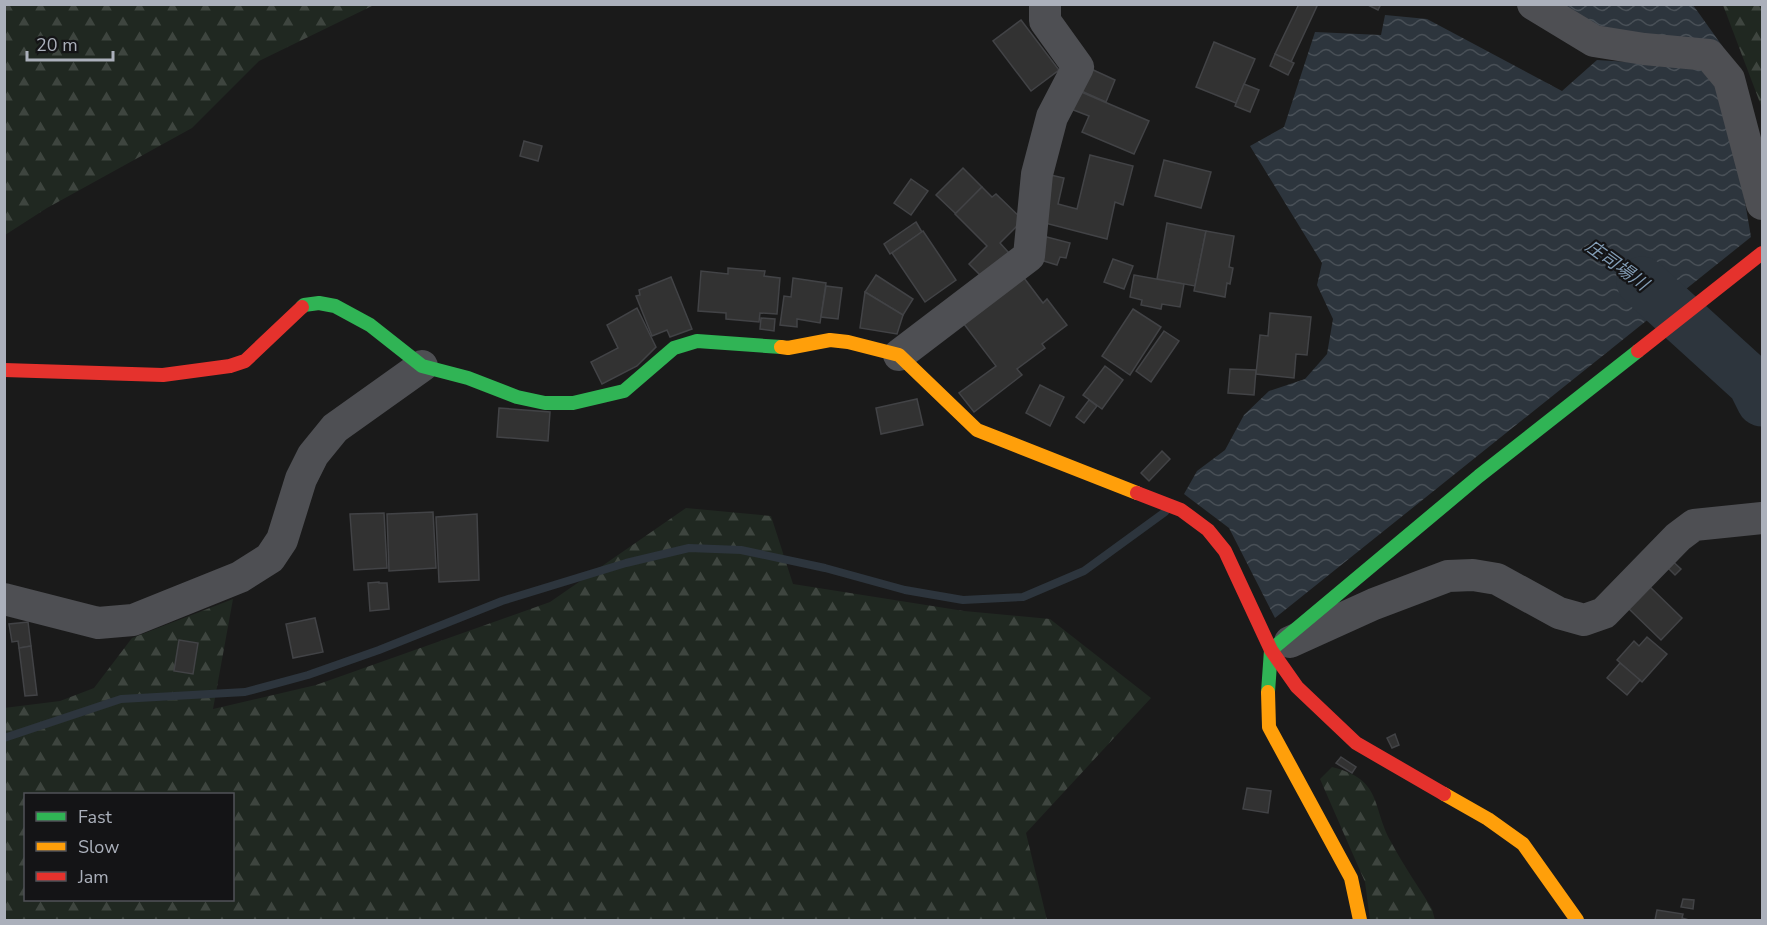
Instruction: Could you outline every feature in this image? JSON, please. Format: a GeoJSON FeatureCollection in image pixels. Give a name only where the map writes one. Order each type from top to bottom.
{"type":"FeatureCollection","features":[{"type":"Feature","properties":{"kind":"street"},"geometry":{"type":"LineString","coordinates":[[899,355],[1029,256],[1037,174],[1052,117],[1078,67],[1045,21],[1045,4]]}},
{"type":"Feature","properties":{"kind":"street"},"geometry":{"type":"LineString","coordinates":[[1533,4],[1594,41],[1644,49],[1709,55],[1729,79],[1762,204]]}},
{"type":"Feature","properties":{"kind":"street"},"geometry":{"type":"LineString","coordinates":[[1360,921],[1351,878],[1269,726],[1268,688],[1271,650],[1479,476],[1762,253]]}},
{"type":"Feature","properties":{"kind":"street"},"geometry":{"type":"LineString","coordinates":[[4,370],[163,375],[231,366],[245,361],[304,305],[319,303],[335,306],[370,325],[422,366],[468,378],[517,397],[545,403],[573,403],[624,391],[674,348],[697,341],[788,348],[830,340],[848,342],[899,355],[977,430],[1164,502],[1181,510],[1208,530],[1225,550],[1271,650],[1297,687],[1356,743],[1488,819],[1523,844],[1576,921]]}},
{"type":"Feature","properties":{"kind":"street"},"geometry":{"type":"LineString","coordinates":[[4,599],[98,623],[133,621],[240,577],[270,558],[282,540],[301,479],[313,455],[335,428],[422,366]]}},
{"type":"Feature","properties":{"kind":"street"},"geometry":{"type":"LineString","coordinates":[[1271,650],[1374,604],[1448,576],[1473,574],[1497,579],[1559,613],[1584,620],[1604,613],[1678,537],[1694,525],[1762,518]]}},
{"type":"Feature","properties":{"kind":"green space"},"geometry":{"type":"Polygon","coordinates":[[[5,4],[374,5],[259,61],[192,128],[47,208],[5,235],[5,4]]]}},
{"type":"Feature","properties":{"kind":"green space"},"geometry":{"type":"Polygon","coordinates":[[[1723,5],[1762,5],[1762,108],[1723,5]]]}},
{"type":"Feature","properties":{"kind":"green space"},"geometry":{"type":"Polygon","coordinates":[[[686,508],[771,516],[793,584],[964,611],[1050,619],[1151,698],[1026,833],[1047,920],[5,920],[4,708],[60,701],[94,688],[132,638],[233,599],[213,709],[316,685],[550,602],[686,508]]]}},
{"type":"Feature","properties":{"kind":"green space"},"geometry":{"type":"Polygon","coordinates":[[[1332,767],[1348,772],[1368,787],[1391,842],[1432,909],[1435,920],[1370,920],[1365,882],[1320,779],[1332,767]]]}},
{"type":"Feature","properties":{"kind":"water"},"geometry":{"type":"Polygon","coordinates":[[[1558,5],[1693,5],[1723,47],[1592,29],[1558,5]]]}},
{"type":"Feature","properties":{"kind":"water"},"geometry":{"type":"Polygon","coordinates":[[[1385,15],[1427,19],[1562,91],[1597,60],[1709,67],[1728,102],[1751,237],[1275,618],[1229,528],[1184,494],[1197,471],[1225,450],[1244,415],[1269,391],[1305,379],[1327,354],[1333,319],[1317,285],[1322,263],[1250,146],[1284,127],[1315,32],[1381,35],[1385,15]]]}},
{"type":"Feature","properties":{"kind":"building"},"geometry":{"type":"Polygon","coordinates":[[[1299,4],[1317,6],[1291,62],[1275,54],[1299,4]]]}},
{"type":"Feature","properties":{"kind":"building"},"geometry":{"type":"Polygon","coordinates":[[[1366,4],[1381,4],[1378,10],[1366,4]]]}},
{"type":"Feature","properties":{"kind":"building"},"geometry":{"type":"Polygon","coordinates":[[[1021,20],[1059,70],[1031,91],[993,41],[1021,20]]]}},
{"type":"Feature","properties":{"kind":"building"},"geometry":{"type":"Polygon","coordinates":[[[1214,42],[1255,59],[1236,103],[1196,87],[1214,42]]]}},
{"type":"Feature","properties":{"kind":"building"},"geometry":{"type":"Polygon","coordinates":[[[1275,54],[1294,63],[1288,75],[1270,66],[1275,54]]]}},
{"type":"Feature","properties":{"kind":"building"},"geometry":{"type":"Polygon","coordinates":[[[1089,68],[1115,80],[1106,102],[1079,90],[1089,68]]]}},
{"type":"Feature","properties":{"kind":"building"},"geometry":{"type":"Polygon","coordinates":[[[1244,84],[1259,90],[1250,112],[1235,106],[1244,84]]]}},
{"type":"Feature","properties":{"kind":"building"},"geometry":{"type":"Polygon","coordinates":[[[1079,91],[1149,121],[1134,154],[1082,132],[1089,116],[1071,109],[1079,91]]]}},
{"type":"Feature","properties":{"kind":"building"},"geometry":{"type":"Polygon","coordinates":[[[524,141],[542,146],[538,161],[520,156],[524,141]]]}},
{"type":"Feature","properties":{"kind":"building"},"geometry":{"type":"Polygon","coordinates":[[[1090,155],[1133,166],[1123,205],[1115,202],[1107,239],[1041,222],[1046,174],[1064,178],[1058,204],[1077,209],[1090,155]]]}},
{"type":"Feature","properties":{"kind":"building"},"geometry":{"type":"Polygon","coordinates":[[[1164,160],[1211,172],[1201,208],[1155,196],[1164,160]]]}},
{"type":"Feature","properties":{"kind":"building"},"geometry":{"type":"Polygon","coordinates":[[[963,168],[982,187],[956,214],[936,195],[963,168]]]}},
{"type":"Feature","properties":{"kind":"building"},"geometry":{"type":"Polygon","coordinates":[[[911,179],[928,191],[911,215],[894,203],[911,179]]]}},
{"type":"Feature","properties":{"kind":"building"},"geometry":{"type":"Polygon","coordinates":[[[982,187],[992,197],[996,194],[1023,220],[1000,243],[1009,253],[984,279],[969,264],[987,246],[955,214],[982,187]]]}},
{"type":"Feature","properties":{"kind":"building"},"geometry":{"type":"Polygon","coordinates":[[[916,222],[922,232],[890,254],[884,244],[916,222]]]}},
{"type":"Feature","properties":{"kind":"building"},"geometry":{"type":"Polygon","coordinates":[[[1167,223],[1206,231],[1195,286],[1157,279],[1167,223]]]}},
{"type":"Feature","properties":{"kind":"building"},"geometry":{"type":"Polygon","coordinates":[[[923,231],[956,280],[925,302],[892,253],[923,231]]]}},
{"type":"Feature","properties":{"kind":"building"},"geometry":{"type":"Polygon","coordinates":[[[1206,231],[1234,236],[1229,267],[1233,268],[1225,297],[1194,291],[1206,231]]]}},
{"type":"Feature","properties":{"kind":"building"},"geometry":{"type":"Polygon","coordinates":[[[1043,236],[1070,243],[1066,258],[1060,257],[1057,265],[1037,259],[1043,236]]]}},
{"type":"Feature","properties":{"kind":"building"},"geometry":{"type":"Polygon","coordinates":[[[1113,259],[1133,266],[1124,289],[1104,282],[1113,259]]]}},
{"type":"Feature","properties":{"kind":"building"},"geometry":{"type":"Polygon","coordinates":[[[728,268],[765,271],[764,276],[780,278],[777,314],[760,313],[759,322],[726,319],[726,313],[698,311],[701,271],[728,274],[728,268]]]}},
{"type":"Feature","properties":{"kind":"building"},"geometry":{"type":"Polygon","coordinates":[[[1021,274],[1043,303],[1047,299],[1067,325],[1042,344],[1045,348],[1017,369],[1022,375],[974,412],[959,393],[996,366],[964,324],[1021,274]]]}},
{"type":"Feature","properties":{"kind":"building"},"geometry":{"type":"Polygon","coordinates":[[[876,275],[913,299],[903,315],[865,292],[876,275]]]}},
{"type":"Feature","properties":{"kind":"building"},"geometry":{"type":"Polygon","coordinates":[[[1134,275],[1184,284],[1180,307],[1162,304],[1161,309],[1141,305],[1142,300],[1130,297],[1134,275]]]}},
{"type":"Feature","properties":{"kind":"building"},"geometry":{"type":"Polygon","coordinates":[[[671,277],[692,329],[670,337],[667,330],[652,336],[636,296],[640,295],[639,290],[671,277]]]}},
{"type":"Feature","properties":{"kind":"building"},"geometry":{"type":"Polygon","coordinates":[[[793,278],[826,283],[820,323],[797,319],[797,327],[780,325],[784,296],[791,297],[793,278]]]}},
{"type":"Feature","properties":{"kind":"building"},"geometry":{"type":"Polygon","coordinates":[[[826,286],[842,288],[838,319],[821,317],[826,286]]]}},
{"type":"Feature","properties":{"kind":"building"},"geometry":{"type":"Polygon","coordinates":[[[865,292],[903,315],[897,334],[860,328],[865,292]]]}},
{"type":"Feature","properties":{"kind":"building"},"geometry":{"type":"Polygon","coordinates":[[[637,308],[656,347],[637,366],[602,384],[591,362],[618,348],[607,325],[637,308]]]}},
{"type":"Feature","properties":{"kind":"building"},"geometry":{"type":"Polygon","coordinates":[[[1133,309],[1161,327],[1130,375],[1102,356],[1133,309]]]}},
{"type":"Feature","properties":{"kind":"building"},"geometry":{"type":"Polygon","coordinates":[[[1270,313],[1311,317],[1307,355],[1296,354],[1294,378],[1256,374],[1260,335],[1268,336],[1270,313]]]}},
{"type":"Feature","properties":{"kind":"building"},"geometry":{"type":"Polygon","coordinates":[[[761,318],[775,319],[774,331],[760,329],[761,318]]]}},
{"type":"Feature","properties":{"kind":"building"},"geometry":{"type":"Polygon","coordinates":[[[1164,331],[1179,341],[1151,382],[1136,371],[1164,331]]]}},
{"type":"Feature","properties":{"kind":"building"},"geometry":{"type":"Polygon","coordinates":[[[1105,366],[1123,380],[1102,409],[1083,395],[1105,366]]]}},
{"type":"Feature","properties":{"kind":"building"},"geometry":{"type":"Polygon","coordinates":[[[1230,369],[1256,370],[1254,395],[1228,393],[1230,369]]]}},
{"type":"Feature","properties":{"kind":"building"},"geometry":{"type":"Polygon","coordinates":[[[1040,385],[1064,397],[1050,426],[1026,413],[1040,385]]]}},
{"type":"Feature","properties":{"kind":"building"},"geometry":{"type":"Polygon","coordinates":[[[917,399],[923,425],[881,434],[876,408],[917,399]]]}},
{"type":"Feature","properties":{"kind":"building"},"geometry":{"type":"Polygon","coordinates":[[[1089,400],[1097,406],[1084,423],[1076,417],[1089,400]]]}},
{"type":"Feature","properties":{"kind":"building"},"geometry":{"type":"Polygon","coordinates":[[[499,408],[550,412],[548,441],[497,437],[499,408]]]}},
{"type":"Feature","properties":{"kind":"building"},"geometry":{"type":"Polygon","coordinates":[[[1162,451],[1170,459],[1149,481],[1141,473],[1162,451]]]}},
{"type":"Feature","properties":{"kind":"building"},"geometry":{"type":"Polygon","coordinates":[[[433,512],[436,568],[389,571],[387,514],[433,512]]]}},
{"type":"Feature","properties":{"kind":"building"},"geometry":{"type":"Polygon","coordinates":[[[384,513],[387,568],[354,570],[350,514],[384,513]]]}},
{"type":"Feature","properties":{"kind":"building"},"geometry":{"type":"Polygon","coordinates":[[[477,514],[479,580],[439,582],[436,517],[477,514]]]}},
{"type":"Feature","properties":{"kind":"building"},"geometry":{"type":"Polygon","coordinates":[[[1668,557],[1681,569],[1675,575],[1663,563],[1668,557]]]}},
{"type":"Feature","properties":{"kind":"building"},"geometry":{"type":"Polygon","coordinates":[[[368,583],[387,583],[389,609],[370,611],[368,583]]]}},
{"type":"Feature","properties":{"kind":"building"},"geometry":{"type":"Polygon","coordinates":[[[1649,586],[1682,618],[1661,640],[1628,608],[1649,586]]]}},
{"type":"Feature","properties":{"kind":"building"},"geometry":{"type":"Polygon","coordinates":[[[315,618],[323,652],[293,658],[286,624],[315,618]]]}},
{"type":"Feature","properties":{"kind":"building"},"geometry":{"type":"Polygon","coordinates":[[[28,622],[31,646],[19,648],[18,641],[12,642],[9,624],[28,622]]]}},
{"type":"Feature","properties":{"kind":"building"},"geometry":{"type":"Polygon","coordinates":[[[1647,637],[1667,654],[1642,682],[1617,660],[1634,641],[1639,646],[1647,637]]]}},
{"type":"Feature","properties":{"kind":"building"},"geometry":{"type":"Polygon","coordinates":[[[179,640],[198,643],[193,674],[174,671],[179,640]]]}},
{"type":"Feature","properties":{"kind":"building"},"geometry":{"type":"Polygon","coordinates":[[[31,646],[37,695],[25,696],[19,648],[31,646]]]}},
{"type":"Feature","properties":{"kind":"building"},"geometry":{"type":"Polygon","coordinates":[[[1620,663],[1640,680],[1627,695],[1607,678],[1620,663]]]}},
{"type":"Feature","properties":{"kind":"building"},"geometry":{"type":"Polygon","coordinates":[[[1395,734],[1399,745],[1392,748],[1387,738],[1395,734]]]}},
{"type":"Feature","properties":{"kind":"building"},"geometry":{"type":"Polygon","coordinates":[[[1341,757],[1356,767],[1352,773],[1336,763],[1341,757]]]}},
{"type":"Feature","properties":{"kind":"building"},"geometry":{"type":"Polygon","coordinates":[[[1247,788],[1271,791],[1268,813],[1243,809],[1247,788]]]}},
{"type":"Feature","properties":{"kind":"building"},"geometry":{"type":"Polygon","coordinates":[[[1683,899],[1694,900],[1693,909],[1681,907],[1683,899]]]}},
{"type":"Feature","properties":{"kind":"building"},"geometry":{"type":"Polygon","coordinates":[[[1657,910],[1683,914],[1682,918],[1689,920],[1655,920],[1657,910]]]}},
{"type":"Feature","properties":{"kind":"waterway","name":"庄司場川"},"geometry":{"type":"LineString","coordinates":[[1642,282],[1753,383],[1762,401]]}},
{"type":"Feature","properties":{"kind":"waterway"},"geometry":{"type":"LineString","coordinates":[[4,738],[121,699],[245,692],[308,675],[379,650],[502,601],[626,563],[689,548],[741,550],[825,568],[905,590],[963,600],[1023,597],[1084,571],[1165,512]]}},
{"type":"Feature","properties":{"kind":"traffic: fast"},"geometry":{"type":"LineString","coordinates":[[302,307],[319,303],[335,306],[370,325],[422,366],[468,378],[517,397],[545,403],[573,403],[624,391],[674,348],[697,341],[781,347]]}},
{"type":"Feature","properties":{"kind":"traffic: fast"},"geometry":{"type":"LineString","coordinates":[[1268,692],[1271,650],[1479,476],[1638,351]]}},
{"type":"Feature","properties":{"kind":"traffic: slow"},"geometry":{"type":"LineString","coordinates":[[781,347],[788,348],[830,340],[848,342],[899,355],[977,430],[1137,493]]}},
{"type":"Feature","properties":{"kind":"traffic: slow"},"geometry":{"type":"LineString","coordinates":[[1268,692],[1269,727],[1351,878],[1360,920]]}},
{"type":"Feature","properties":{"kind":"traffic: slow"},"geometry":{"type":"LineString","coordinates":[[1444,794],[1488,819],[1523,844],[1577,920]]}},
{"type":"Feature","properties":{"kind":"traffic: jam"},"geometry":{"type":"LineString","coordinates":[[1638,351],[1762,253]]}},
{"type":"Feature","properties":{"kind":"traffic: jam"},"geometry":{"type":"LineString","coordinates":[[4,370],[163,375],[230,366],[245,361],[302,307]]}},
{"type":"Feature","properties":{"kind":"traffic: jam"},"geometry":{"type":"LineString","coordinates":[[1137,493],[1181,510],[1208,530],[1225,551],[1271,650],[1297,687],[1356,743],[1444,794]]}}]}
